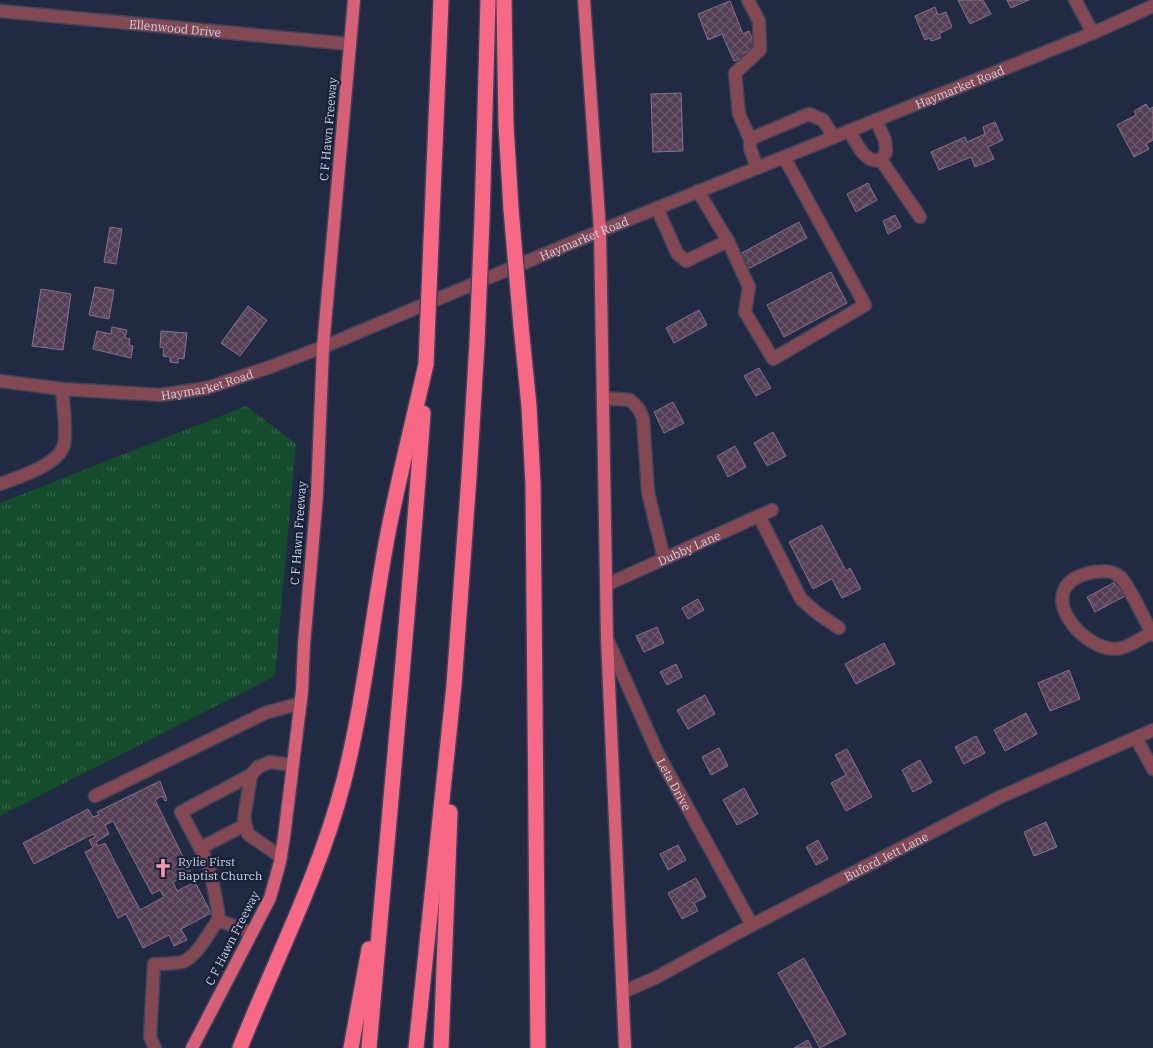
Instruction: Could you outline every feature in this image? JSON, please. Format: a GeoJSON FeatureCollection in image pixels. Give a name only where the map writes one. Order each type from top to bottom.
{"type":"FeatureCollection","features":[{"type":"Feature","properties":{"kind":"highway"},"geometry":{"type":"LineString","coordinates":[[370,1048],[385,861],[408,624],[426,364],[440,0]]}},
{"type":"Feature","properties":{"kind":"highway"},"geometry":{"type":"LineString","coordinates":[[416,1048],[454,685],[469,477],[482,220],[488,0]]}},
{"type":"Feature","properties":{"kind":"highway"},"geometry":{"type":"LineString","coordinates":[[504,0],[506,125],[511,209],[529,406],[533,484],[538,1048]]}},
{"type":"Feature","properties":{"kind":"highway"},"geometry":{"type":"LineString","coordinates":[[240,1048],[325,844],[343,784],[355,727],[388,535],[426,364]]}},
{"type":"Feature","properties":{"kind":"highway"},"geometry":{"type":"LineString","coordinates":[[440,1048],[454,685]]}},
{"type":"Feature","properties":{"kind":"highway"},"geometry":{"type":"LineString","coordinates":[[351,1048],[385,861]]}},
{"type":"Feature","properties":{"kind":"main road","name":"C F Hawn Freeway"},"geometry":{"type":"LineString","coordinates":[[192,1048],[270,898],[281,856],[301,703],[304,644],[317,495],[323,347],[354,0]]}},
{"type":"Feature","properties":{"kind":"main road"},"geometry":{"type":"LineString","coordinates":[[584,0],[600,231],[607,639],[625,1048]]}},
{"type":"Feature","properties":{"kind":"street"},"geometry":{"type":"LineString","coordinates":[[748,0],[759,21],[760,50],[735,73],[739,114],[750,139],[750,148],[757,168]]}},
{"type":"Feature","properties":{"kind":"street"},"geometry":{"type":"LineString","coordinates":[[1075,0],[1093,33]]}},
{"type":"Feature","properties":{"kind":"street","name":"Haymarket Road"},"geometry":{"type":"LineString","coordinates":[[0,380],[62,389],[161,395],[207,388],[323,347],[698,191],[1093,33],[1153,6]]}},
{"type":"Feature","properties":{"kind":"street","name":"Ellenwood Drive"},"geometry":{"type":"LineString","coordinates":[[0,11],[350,44]]}},
{"type":"Feature","properties":{"kind":"street"},"geometry":{"type":"LineString","coordinates":[[750,139],[809,114],[823,120],[834,137]]}},
{"type":"Feature","properties":{"kind":"street"},"geometry":{"type":"LineString","coordinates":[[850,130],[866,158],[875,162],[881,160],[886,152],[885,140],[876,120]]}},
{"type":"Feature","properties":{"kind":"street"},"geometry":{"type":"LineString","coordinates":[[698,191],[728,240],[749,287],[745,312],[773,359],[865,305],[784,157]]}},
{"type":"Feature","properties":{"kind":"street"},"geometry":{"type":"LineString","coordinates":[[881,160],[920,217]]}},
{"type":"Feature","properties":{"kind":"street"},"geometry":{"type":"LineString","coordinates":[[657,208],[676,253],[686,261],[728,240]]}},
{"type":"Feature","properties":{"kind":"street"},"geometry":{"type":"LineString","coordinates":[[0,484],[47,464],[59,456],[65,444],[62,389]]}},
{"type":"Feature","properties":{"kind":"street"},"geometry":{"type":"LineString","coordinates":[[603,398],[630,400],[639,409],[642,418],[648,492],[664,559]]}},
{"type":"Feature","properties":{"kind":"street","name":"Dubby Lane"},"geometry":{"type":"LineString","coordinates":[[606,585],[772,510]]}},
{"type":"Feature","properties":{"kind":"street"},"geometry":{"type":"LineString","coordinates":[[759,516],[801,598],[817,613],[839,628]]}},
{"type":"Feature","properties":{"kind":"street"},"geometry":{"type":"LineString","coordinates":[[1106,570],[1120,576],[1152,634],[1121,648],[1105,648],[1087,639],[1070,622],[1062,608],[1062,594],[1067,585],[1075,579],[1090,573],[1106,570]]}},
{"type":"Feature","properties":{"kind":"street","name":"Leta Drive"},"geometry":{"type":"LineString","coordinates":[[607,639],[658,754],[752,925]]}},
{"type":"Feature","properties":{"kind":"street"},"geometry":{"type":"LineString","coordinates":[[95,796],[265,713],[301,703]]}},
{"type":"Feature","properties":{"kind":"street","name":"Buford Jett Lane"},"geometry":{"type":"LineString","coordinates":[[623,992],[655,978],[752,925],[1000,798],[1153,730]]}},
{"type":"Feature","properties":{"kind":"street"},"geometry":{"type":"LineString","coordinates":[[1136,738],[1153,769]]}},
{"type":"Feature","properties":{"kind":"street"},"geometry":{"type":"LineString","coordinates":[[155,1048],[150,1037],[154,964],[183,962],[190,958],[218,920],[218,910],[209,865],[181,812],[251,775],[258,767],[270,762],[293,765]]}},
{"type":"Feature","properties":{"kind":"street"},"geometry":{"type":"LineString","coordinates":[[251,775],[244,818],[248,834],[281,856]]}},
{"type":"Feature","properties":{"kind":"street"},"geometry":{"type":"LineString","coordinates":[[200,848],[246,825]]}},
{"type":"Feature","properties":{"kind":"street"},"geometry":{"type":"LineString","coordinates":[[218,920],[252,933]]}},
{"type":"Feature","properties":{"kind":"green space"},"geometry":{"type":"Polygon","coordinates":[[[246,406],[296,444],[275,676],[0,816],[0,503],[246,406]]]}},
{"type":"Feature","properties":{"kind":"building"},"geometry":{"type":"Polygon","coordinates":[[[958,0],[983,0],[991,14],[970,24],[958,0]]]}},
{"type":"Feature","properties":{"kind":"building"},"geometry":{"type":"Polygon","coordinates":[[[1007,0],[1029,0],[1011,8],[1007,0]]]}},
{"type":"Feature","properties":{"kind":"building"},"geometry":{"type":"Polygon","coordinates":[[[730,1],[743,34],[749,31],[756,47],[745,52],[747,56],[734,61],[722,34],[708,40],[698,14],[730,1]]]}},
{"type":"Feature","properties":{"kind":"building"},"geometry":{"type":"Polygon","coordinates":[[[935,7],[938,15],[946,12],[952,27],[939,34],[941,38],[931,41],[930,38],[925,40],[915,16],[935,7]]]}},
{"type":"Feature","properties":{"kind":"building"},"geometry":{"type":"Polygon","coordinates":[[[681,93],[683,151],[653,152],[651,94],[681,93]]]}},
{"type":"Feature","properties":{"kind":"building"},"geometry":{"type":"Polygon","coordinates":[[[1146,104],[1149,109],[1153,107],[1153,140],[1146,144],[1149,149],[1134,157],[1117,125],[1136,115],[1134,111],[1146,104]]]}},
{"type":"Feature","properties":{"kind":"building"},"geometry":{"type":"Polygon","coordinates":[[[995,122],[1003,140],[988,147],[994,159],[975,167],[971,157],[939,170],[931,152],[965,137],[967,142],[985,134],[983,127],[995,122]]]}},
{"type":"Feature","properties":{"kind":"building"},"geometry":{"type":"Polygon","coordinates":[[[868,183],[877,200],[856,212],[847,194],[868,183]]]}},
{"type":"Feature","properties":{"kind":"building"},"geometry":{"type":"Polygon","coordinates":[[[895,215],[901,227],[888,234],[883,221],[895,215]]]}},
{"type":"Feature","properties":{"kind":"building"},"geometry":{"type":"Polygon","coordinates":[[[799,222],[807,238],[744,271],[736,256],[799,222]]]}},
{"type":"Feature","properties":{"kind":"building"},"geometry":{"type":"Polygon","coordinates":[[[110,227],[122,229],[116,264],[104,262],[110,227]]]}},
{"type":"Feature","properties":{"kind":"building"},"geometry":{"type":"Polygon","coordinates":[[[831,272],[847,303],[784,337],[767,305],[831,272]]]}},
{"type":"Feature","properties":{"kind":"building"},"geometry":{"type":"Polygon","coordinates":[[[95,287],[114,290],[109,319],[89,315],[95,287]]]}},
{"type":"Feature","properties":{"kind":"building"},"geometry":{"type":"Polygon","coordinates":[[[41,289],[71,294],[63,350],[32,346],[41,289]]]}},
{"type":"Feature","properties":{"kind":"building"},"geometry":{"type":"Polygon","coordinates":[[[248,306],[267,320],[240,356],[221,343],[248,306]]]}},
{"type":"Feature","properties":{"kind":"building"},"geometry":{"type":"Polygon","coordinates":[[[699,310],[707,325],[674,343],[666,328],[699,310]]]}},
{"type":"Feature","properties":{"kind":"building"},"geometry":{"type":"Polygon","coordinates":[[[112,327],[127,330],[125,338],[130,339],[129,345],[133,346],[131,358],[93,349],[97,331],[111,334],[112,327]]]}},
{"type":"Feature","properties":{"kind":"building"},"geometry":{"type":"Polygon","coordinates":[[[161,331],[187,333],[184,359],[178,358],[178,363],[170,362],[170,357],[163,356],[164,348],[160,347],[161,331]]]}},
{"type":"Feature","properties":{"kind":"building"},"geometry":{"type":"Polygon","coordinates":[[[759,368],[771,388],[756,396],[744,376],[759,368]]]}},
{"type":"Feature","properties":{"kind":"building"},"geometry":{"type":"Polygon","coordinates":[[[673,402],[684,423],[664,433],[654,412],[673,402]]]}},
{"type":"Feature","properties":{"kind":"building"},"geometry":{"type":"Polygon","coordinates":[[[773,432],[786,456],[767,466],[754,443],[773,432]]]}},
{"type":"Feature","properties":{"kind":"building"},"geometry":{"type":"Polygon","coordinates":[[[735,446],[746,467],[728,477],[717,456],[735,446]]]}},
{"type":"Feature","properties":{"kind":"building"},"geometry":{"type":"Polygon","coordinates":[[[822,525],[846,571],[850,568],[861,589],[842,598],[832,579],[813,589],[789,542],[822,525]]]}},
{"type":"Feature","properties":{"kind":"building"},"geometry":{"type":"Polygon","coordinates":[[[1117,581],[1125,596],[1095,612],[1087,597],[1117,581]]]}},
{"type":"Feature","properties":{"kind":"building"},"geometry":{"type":"Polygon","coordinates":[[[698,599],[704,610],[688,619],[682,608],[698,599]]]}},
{"type":"Feature","properties":{"kind":"building"},"geometry":{"type":"Polygon","coordinates":[[[657,627],[664,643],[644,652],[636,636],[657,627]]]}},
{"type":"Feature","properties":{"kind":"building"},"geometry":{"type":"Polygon","coordinates":[[[884,643],[895,664],[856,684],[845,664],[884,643]]]}},
{"type":"Feature","properties":{"kind":"building"},"geometry":{"type":"Polygon","coordinates":[[[676,664],[682,677],[667,685],[660,672],[676,664]]]}},
{"type":"Feature","properties":{"kind":"building"},"geometry":{"type":"Polygon","coordinates":[[[1069,670],[1080,699],[1050,711],[1038,683],[1069,670]]]}},
{"type":"Feature","properties":{"kind":"building"},"geometry":{"type":"Polygon","coordinates":[[[705,695],[715,714],[688,729],[677,710],[705,695]]]}},
{"type":"Feature","properties":{"kind":"building"},"geometry":{"type":"Polygon","coordinates":[[[1026,713],[1037,734],[1005,751],[994,730],[1026,713]]]}},
{"type":"Feature","properties":{"kind":"building"},"geometry":{"type":"Polygon","coordinates":[[[976,736],[985,753],[964,764],[955,747],[976,736]]]}},
{"type":"Feature","properties":{"kind":"building"},"geometry":{"type":"Polygon","coordinates":[[[719,748],[728,766],[711,775],[702,757],[719,748]]]}},
{"type":"Feature","properties":{"kind":"building"},"geometry":{"type":"Polygon","coordinates":[[[847,749],[872,797],[846,811],[831,783],[846,775],[835,755],[847,749]]]}},
{"type":"Feature","properties":{"kind":"building"},"geometry":{"type":"Polygon","coordinates":[[[920,760],[932,782],[913,792],[902,770],[920,760]]]}},
{"type":"Feature","properties":{"kind":"building","name":"Rylie First Baptist Church"},"geometry":{"type":"Polygon","coordinates":[[[160,781],[167,800],[165,801],[162,796],[155,800],[191,873],[173,882],[177,891],[195,882],[211,913],[181,929],[187,940],[174,946],[169,935],[143,948],[126,914],[118,918],[85,852],[93,848],[89,840],[95,837],[93,834],[34,864],[23,843],[88,809],[93,817],[99,815],[97,812],[160,781]],[[113,821],[105,825],[109,834],[96,842],[98,846],[105,843],[140,910],[164,897],[160,890],[152,894],[113,821]]]}},
{"type":"Feature","properties":{"kind":"building"},"geometry":{"type":"Polygon","coordinates":[[[744,788],[758,814],[737,825],[723,800],[744,788]]]}},
{"type":"Feature","properties":{"kind":"building"},"geometry":{"type":"Polygon","coordinates":[[[1046,822],[1057,847],[1034,856],[1024,832],[1046,822]]]}},
{"type":"Feature","properties":{"kind":"building"},"geometry":{"type":"Polygon","coordinates":[[[818,840],[828,859],[816,865],[806,847],[818,840]]]}},
{"type":"Feature","properties":{"kind":"building"},"geometry":{"type":"Polygon","coordinates":[[[678,845],[686,860],[668,870],[660,854],[678,845]]]}},
{"type":"Feature","properties":{"kind":"building"},"geometry":{"type":"Polygon","coordinates":[[[696,878],[706,897],[694,903],[698,911],[682,919],[668,893],[696,878]]]}},
{"type":"Feature","properties":{"kind":"building"},"geometry":{"type":"Polygon","coordinates":[[[804,958],[846,1034],[820,1048],[778,973],[804,958]]]}},
{"type":"Feature","properties":{"kind":"building"},"geometry":{"type":"Polygon","coordinates":[[[808,1040],[812,1048],[794,1048],[808,1040]]]}},
{"type":"Feature","properties":{"kind":"place","name":"Rylie First Baptist Church"},"geometry":{"type":"Point","coordinates":[163,868]}}]}
